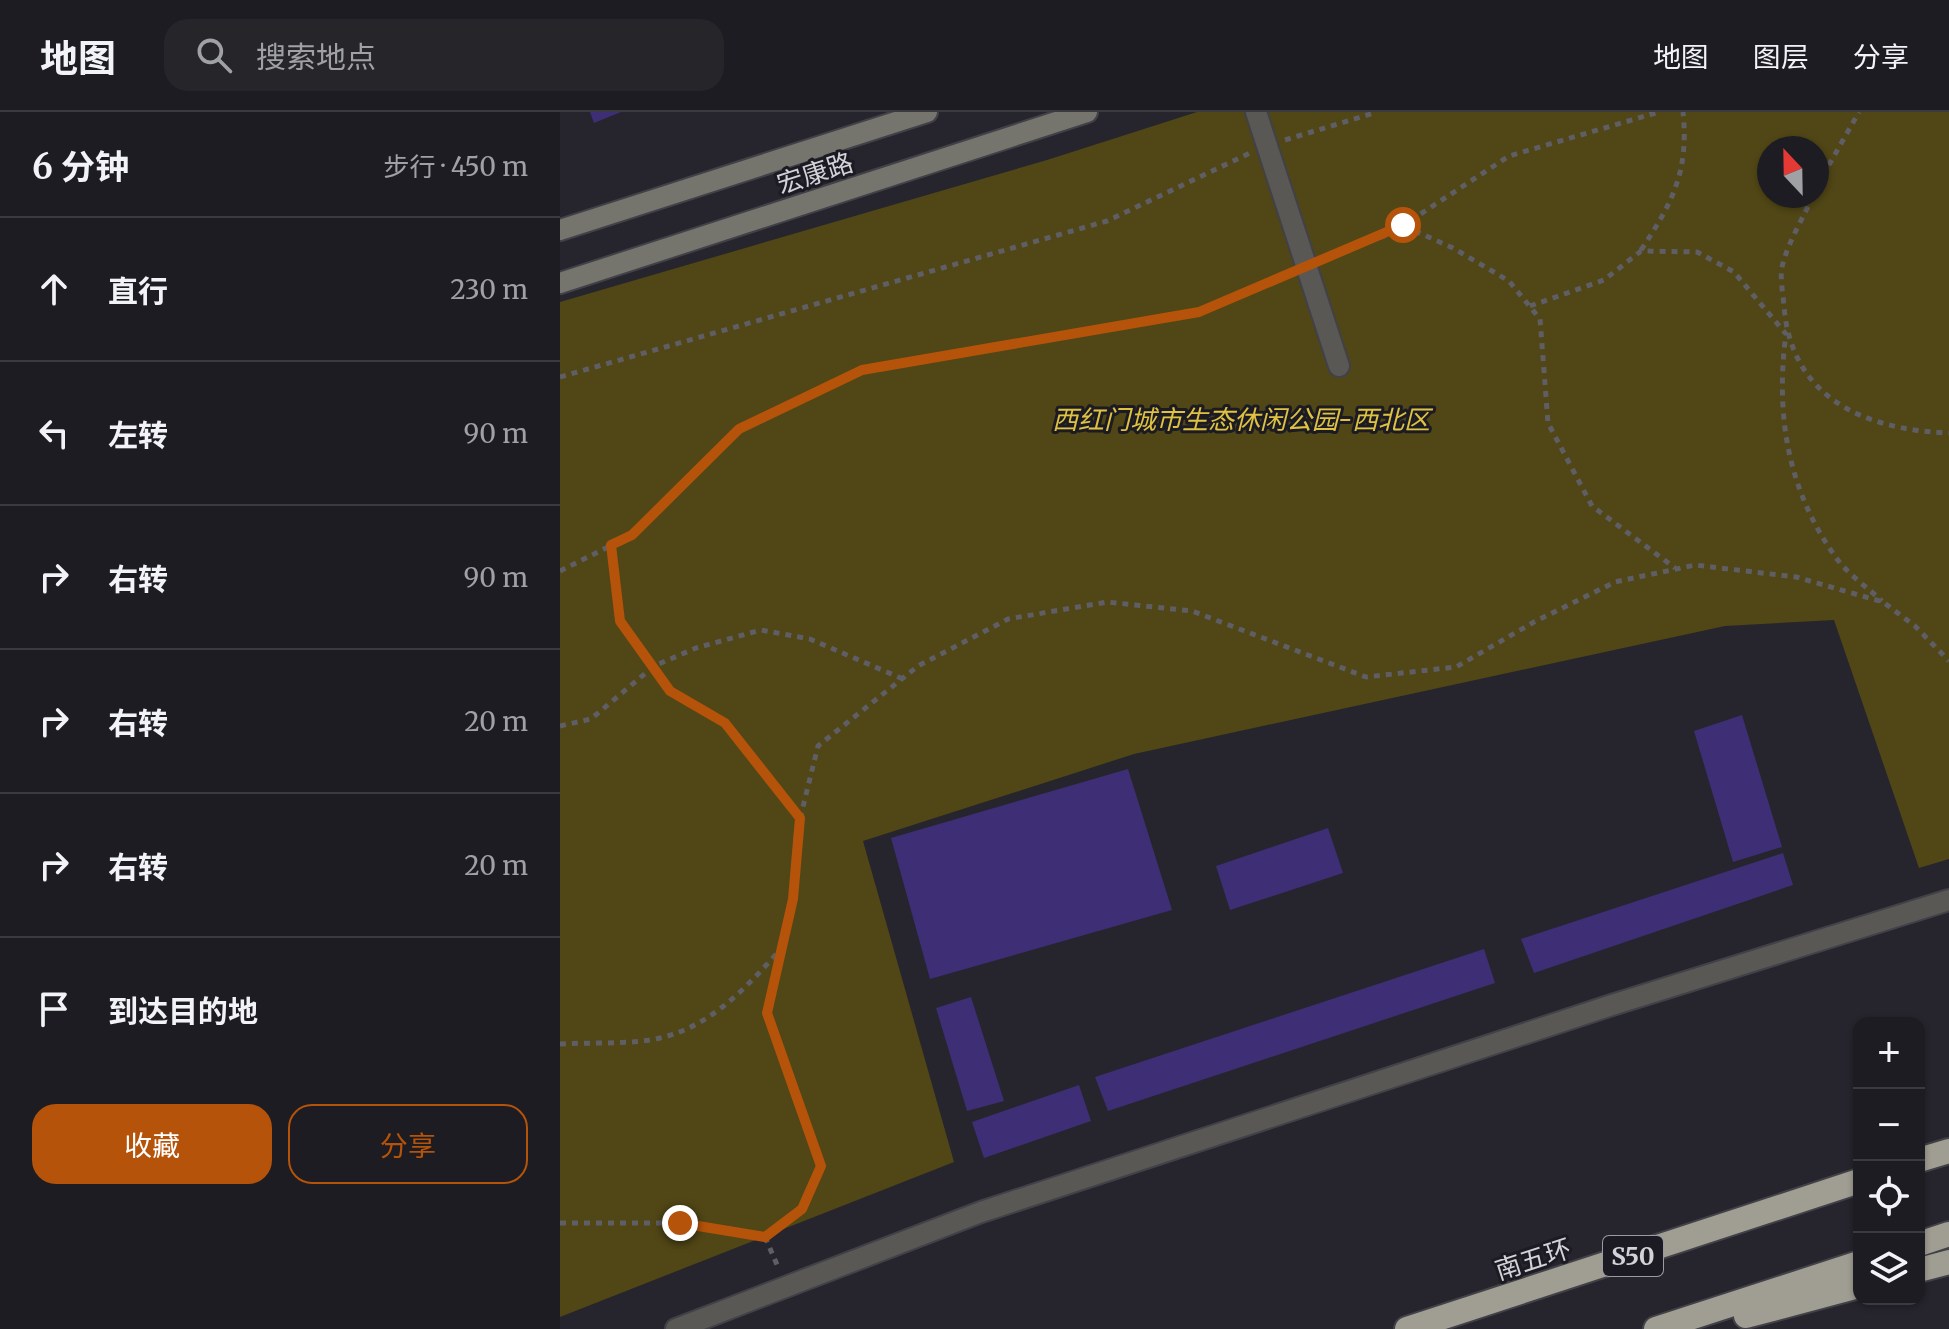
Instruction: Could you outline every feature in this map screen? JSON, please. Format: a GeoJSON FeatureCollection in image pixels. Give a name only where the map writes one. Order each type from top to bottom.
{"type":"FeatureCollection","features":[{"type":"Feature","properties":{"kind":"highway"},"geometry":{"type":"LineString","coordinates":[[1925,1158],[1949,1151]]}},
{"type":"Feature","properties":{"kind":"highway","name":"南五环"},"geometry":{"type":"LineString","coordinates":[[1407,1329],[1853,1183]]}},
{"type":"Feature","properties":{"kind":"highway"},"geometry":{"type":"LineString","coordinates":[[1925,1242],[1949,1234]]}},
{"type":"Feature","properties":{"kind":"highway"},"geometry":{"type":"LineString","coordinates":[[1925,1268],[1949,1262]]}},
{"type":"Feature","properties":{"kind":"highway"},"geometry":{"type":"LineString","coordinates":[[1656,1329],[1853,1265]]}},
{"type":"Feature","properties":{"kind":"highway"},"geometry":{"type":"LineString","coordinates":[[1697,1329],[1853,1288]]}},
{"type":"Feature","properties":{"kind":"main road","name":"宏康路"},"geometry":{"type":"LineString","coordinates":[[560,230],[927,112]]}},
{"type":"Feature","properties":{"kind":"main road","name":"宏康路"},"geometry":{"type":"LineString","coordinates":[[560,283],[1087,112]]}},
{"type":"Feature","properties":{"kind":"street"},"geometry":{"type":"LineString","coordinates":[[1256,112],[1339,366]]}},
{"type":"Feature","properties":{"kind":"street"},"geometry":{"type":"LineString","coordinates":[[676,1329],[981,1212],[1600,1009],[1949,900]]}},
{"type":"Feature","properties":{"kind":"path"},"geometry":{"type":"LineString","coordinates":[[560,377],[1107,221],[1268,145],[1377,112]]}},
{"type":"Feature","properties":{"kind":"path"},"geometry":{"type":"LineString","coordinates":[[560,571],[632,535],[739,429],[862,370],[1199,312],[1307,264],[1390,234],[1509,156],[1659,112]]}},
{"type":"Feature","properties":{"kind":"path"},"geometry":{"type":"LineString","coordinates":[[1530,306],[1604,280],[1641,251],[1666,212],[1684,167],[1683,112]]}},
{"type":"Feature","properties":{"kind":"path"},"geometry":{"type":"LineString","coordinates":[[1829,165],[1859,112]]}},
{"type":"Feature","properties":{"kind":"path"},"geometry":{"type":"LineString","coordinates":[[1808,208],[1782,266],[1786,334],[1780,380],[1781,418],[1805,503],[1838,560],[1883,602],[1915,626],[1949,661]]}},
{"type":"Feature","properties":{"kind":"path"},"geometry":{"type":"LineString","coordinates":[[1403,225],[1453,248],[1509,281],[1530,306],[1540,319],[1548,423],[1592,506],[1676,569]]}},
{"type":"Feature","properties":{"kind":"path"},"geometry":{"type":"LineString","coordinates":[[1641,251],[1697,252],[1734,272],[1786,334],[1819,389],[1860,419],[1911,432],[1949,433]]}},
{"type":"Feature","properties":{"kind":"path"},"geometry":{"type":"LineString","coordinates":[[611,545],[620,621],[670,691],[725,723],[800,818]]}},
{"type":"Feature","properties":{"kind":"path"},"geometry":{"type":"LineString","coordinates":[[560,1223],[680,1223],[765,1237],[802,1209],[821,1166],[767,1013],[793,899],[800,818],[818,746],[918,666],[1008,619],[1107,602],[1192,611],[1278,641],[1366,677],[1456,667],[1534,622],[1615,582],[1695,565],[1796,577],[1883,602]]}},
{"type":"Feature","properties":{"kind":"path"},"geometry":{"type":"LineString","coordinates":[[560,726],[591,719],[654,666],[696,648],[761,630],[810,639],[903,679]]}},
{"type":"Feature","properties":{"kind":"path"},"geometry":{"type":"LineString","coordinates":[[560,1044],[659,1038],[700,1023],[742,993],[779,950]]}},
{"type":"Feature","properties":{"kind":"path"},"geometry":{"type":"LineString","coordinates":[[765,1237],[786,1287]]}},
{"type":"Feature","properties":{"kind":"green space","name":"西红门城市生态休闲公园-西北区"},"geometry":{"type":"Polygon","coordinates":[[[1197,112],[1949,112],[1949,859],[1919,868],[1834,620],[1725,626],[1134,754],[863,841],[954,1162],[560,1317],[560,302],[1047,160],[1197,112]]]}},
{"type":"Feature","properties":{"kind":"building"},"geometry":{"type":"Polygon","coordinates":[[[590,112],[621,112],[594,123],[590,112]]]}},
{"type":"Feature","properties":{"kind":"building"},"geometry":{"type":"Polygon","coordinates":[[[1742,715],[1782,847],[1733,862],[1694,731],[1742,715]]]}},
{"type":"Feature","properties":{"kind":"building"},"geometry":{"type":"Polygon","coordinates":[[[1128,769],[1172,910],[930,979],[891,838],[1128,769]]]}},
{"type":"Feature","properties":{"kind":"building"},"geometry":{"type":"Polygon","coordinates":[[[1328,828],[1343,873],[1230,910],[1216,866],[1328,828]]]}},
{"type":"Feature","properties":{"kind":"building"},"geometry":{"type":"Polygon","coordinates":[[[1783,853],[1793,885],[1534,973],[1521,939],[1783,853]]]}},
{"type":"Feature","properties":{"kind":"building"},"geometry":{"type":"Polygon","coordinates":[[[1484,949],[1495,983],[1108,1111],[1095,1077],[1484,949]]]}},
{"type":"Feature","properties":{"kind":"building"},"geometry":{"type":"Polygon","coordinates":[[[971,997],[1004,1101],[967,1111],[936,1008],[971,997]]]}},
{"type":"Feature","properties":{"kind":"building"},"geometry":{"type":"Polygon","coordinates":[[[1079,1085],[1091,1121],[984,1158],[972,1122],[1079,1085]]]}},
{"type":"Feature","properties":{"kind":"route"},"geometry":{"type":"LineString","coordinates":[[680,1223],[765,1237],[802,1209],[821,1166],[767,1013],[793,899],[796,835],[800,818],[725,723],[670,691],[620,621],[611,545],[632,535],[739,429],[862,370],[1199,312],[1307,264],[1390,234],[1403,225]]}}]}
